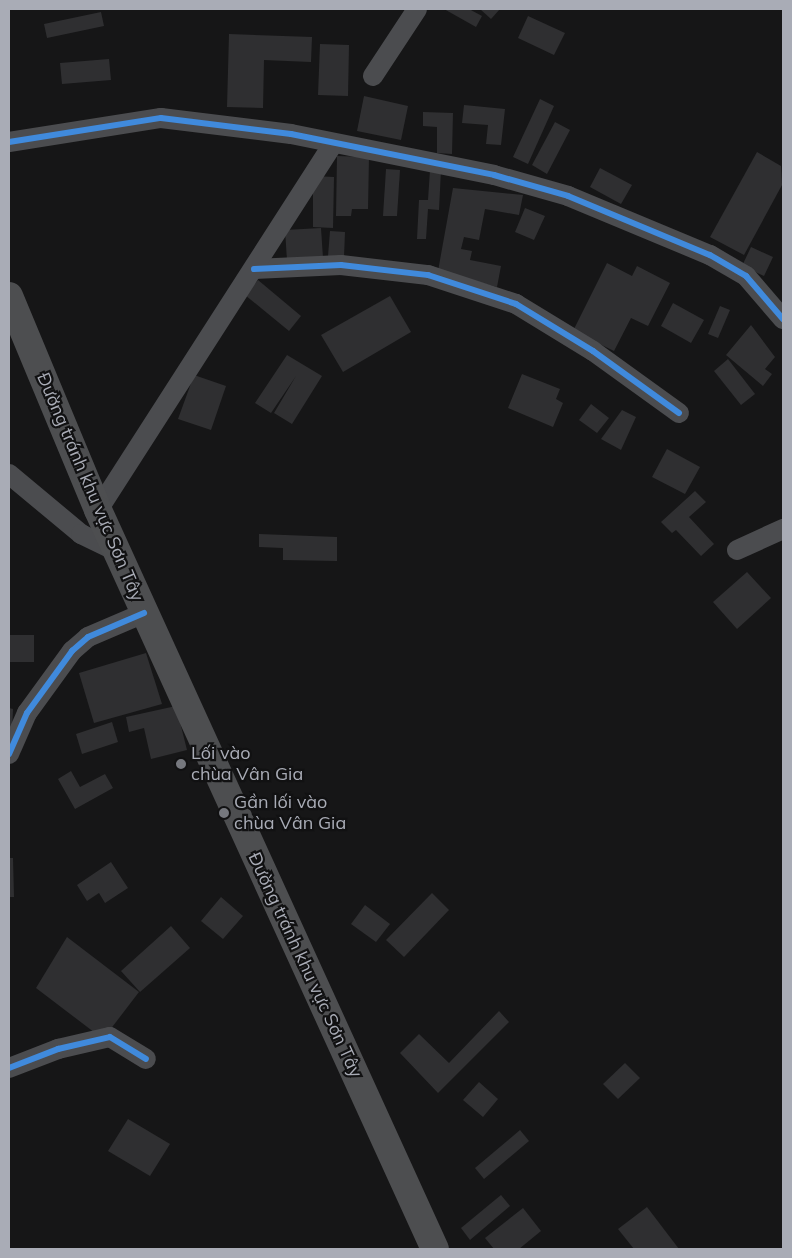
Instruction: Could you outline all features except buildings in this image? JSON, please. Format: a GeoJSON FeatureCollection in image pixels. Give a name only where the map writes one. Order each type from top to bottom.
{"type":"FeatureCollection","features":[{"type":"Feature","properties":{"kind":"highway","name":"Đường tránh khu vực Sơn Tây"},"geometry":{"type":"LineString","coordinates":[[9,296],[116,551],[435,1249]]}},
{"type":"Feature","properties":{"kind":"street"},"geometry":{"type":"LineString","coordinates":[[373,76],[417,9]]}},
{"type":"Feature","properties":{"kind":"street"},"geometry":{"type":"LineString","coordinates":[[9,142],[161,118],[334,143],[494,175],[568,196],[656,231],[746,276],[783,319]]}},
{"type":"Feature","properties":{"kind":"street"},"geometry":{"type":"LineString","coordinates":[[98,510],[334,143]]}},
{"type":"Feature","properties":{"kind":"street"},"geometry":{"type":"LineString","coordinates":[[254,269],[341,265],[428,275],[516,304],[594,350],[679,413]]}},
{"type":"Feature","properties":{"kind":"street"},"geometry":{"type":"LineString","coordinates":[[9,474],[81,534],[116,551]]}},
{"type":"Feature","properties":{"kind":"street"},"geometry":{"type":"LineString","coordinates":[[737,550],[783,529]]}},
{"type":"Feature","properties":{"kind":"street"},"geometry":{"type":"LineString","coordinates":[[9,754],[27,713],[72,651],[88,637],[144,613]]}},
{"type":"Feature","properties":{"kind":"street"},"geometry":{"type":"LineString","coordinates":[[9,1068],[58,1049],[110,1037],[146,1059]]}},
{"type":"Feature","properties":{"kind":"cycle path"},"geometry":{"type":"LineString","coordinates":[[9,142],[161,118],[291,134],[494,175],[568,196],[710,255],[746,276],[783,319]]}},
{"type":"Feature","properties":{"kind":"cycle path"},"geometry":{"type":"LineString","coordinates":[[254,269],[341,265],[428,275],[516,304],[593,351],[679,413]]}},
{"type":"Feature","properties":{"kind":"cycle path"},"geometry":{"type":"LineString","coordinates":[[9,754],[27,713],[72,651],[88,637],[144,613]]}},
{"type":"Feature","properties":{"kind":"cycle path"},"geometry":{"type":"LineString","coordinates":[[9,1068],[58,1049],[110,1037],[146,1059]]}},
{"type":"Feature","properties":{"kind":"place","name":"Lối vào chùa Vân Gia"},"geometry":{"type":"Point","coordinates":[181,764]}},
{"type":"Feature","properties":{"kind":"place","name":"Gần lối vào chùa Vân Gia"},"geometry":{"type":"Point","coordinates":[224,813]}}]}
